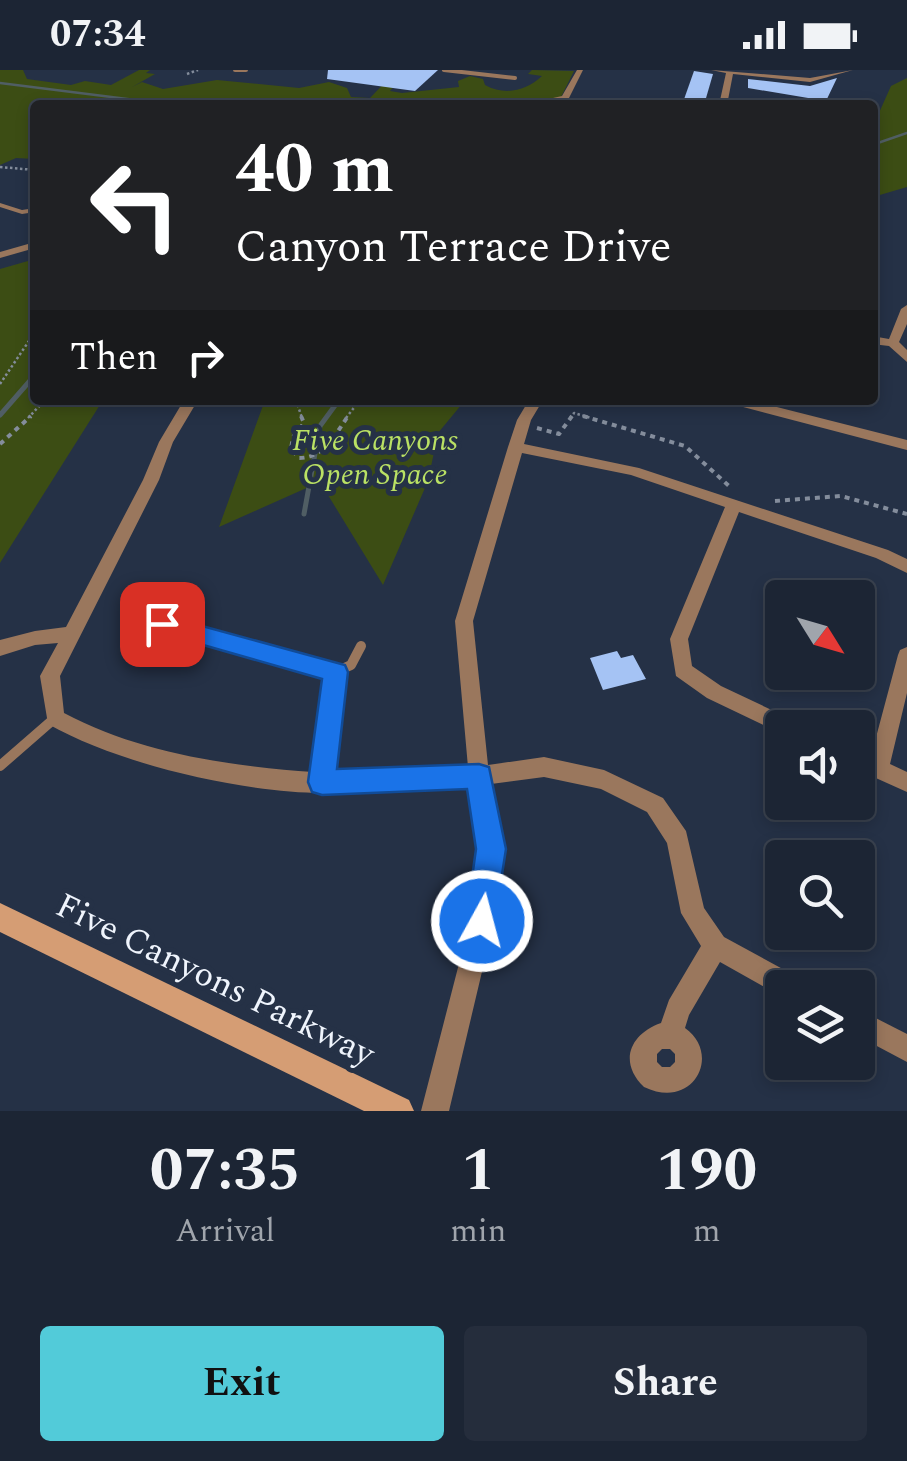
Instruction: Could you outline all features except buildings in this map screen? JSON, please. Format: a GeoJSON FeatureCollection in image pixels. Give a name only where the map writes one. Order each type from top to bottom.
{"type":"FeatureCollection","features":[{"type":"Feature","properties":{"kind":"main road","name":"Five Canyons Parkway"},"geometry":{"type":"LineString","coordinates":[[0,917],[398,1111]]}},
{"type":"Feature","properties":{"kind":"street"},"geometry":{"type":"LineString","coordinates":[[558,100],[566,98],[580,70]]}},
{"type":"Feature","properties":{"kind":"street"},"geometry":{"type":"LineString","coordinates":[[714,70],[810,80],[850,70]]}},
{"type":"Feature","properties":{"kind":"street"},"geometry":{"type":"LineString","coordinates":[[723,100],[730,73]]}},
{"type":"Feature","properties":{"kind":"street"},"geometry":{"type":"LineString","coordinates":[[0,205],[30,211]]}},
{"type":"Feature","properties":{"kind":"street"},"geometry":{"type":"LineString","coordinates":[[0,255],[30,246]]}},
{"type":"Feature","properties":{"kind":"street"},"geometry":{"type":"LineString","coordinates":[[893,342],[907,309]]}},
{"type":"Feature","properties":{"kind":"street"},"geometry":{"type":"LineString","coordinates":[[878,341],[893,342],[907,358]]}},
{"type":"Feature","properties":{"kind":"street"},"geometry":{"type":"LineString","coordinates":[[188,405],[50,676],[55,718],[88,736],[155,757],[258,778],[322,782],[479,776],[544,767],[604,780],[655,805],[678,838],[694,913],[715,946],[765,973]]}},
{"type":"Feature","properties":{"kind":"street"},"geometry":{"type":"LineString","coordinates":[[435,1111],[482,921],[491,849],[479,776],[464,621],[524,420],[533,405]]}},
{"type":"Feature","properties":{"kind":"street"},"geometry":{"type":"LineString","coordinates":[[752,405],[907,445]]}},
{"type":"Feature","properties":{"kind":"street"},"geometry":{"type":"LineString","coordinates":[[516,447],[634,471],[738,499],[907,567]]}},
{"type":"Feature","properties":{"kind":"street"},"geometry":{"type":"LineString","coordinates":[[738,499],[679,639],[683,670],[714,692],[765,716]]}},
{"type":"Feature","properties":{"kind":"street"},"geometry":{"type":"LineString","coordinates":[[162,624],[336,672],[322,782]]}},
{"type":"Feature","properties":{"kind":"street"},"geometry":{"type":"LineString","coordinates":[[0,648],[69,634]]}},
{"type":"Feature","properties":{"kind":"street"},"geometry":{"type":"LineString","coordinates":[[875,744],[907,655]]}},
{"type":"Feature","properties":{"kind":"street"},"geometry":{"type":"LineString","coordinates":[[875,767],[907,782]]}},
{"type":"Feature","properties":{"kind":"street"},"geometry":{"type":"LineString","coordinates":[[670,1034],[678,1010],[715,946]]}},
{"type":"Feature","properties":{"kind":"street"},"geometry":{"type":"LineString","coordinates":[[875,1031],[907,1049]]}},
{"type":"Feature","properties":{"kind":"lane"},"geometry":{"type":"LineString","coordinates":[[235,70],[246,70]]}},
{"type":"Feature","properties":{"kind":"lane"},"geometry":{"type":"LineString","coordinates":[[444,70],[515,78]]}},
{"type":"Feature","properties":{"kind":"lane"},"geometry":{"type":"LineString","coordinates":[[336,672],[350,664],[361,646]]}},
{"type":"Feature","properties":{"kind":"lane"},"geometry":{"type":"LineString","coordinates":[[0,766],[55,718]]}},
{"type":"Feature","properties":{"kind":"path"},"geometry":{"type":"LineString","coordinates":[[188,74],[198,70]]}},
{"type":"Feature","properties":{"kind":"path"},"geometry":{"type":"LineString","coordinates":[[0,167],[30,170]]}},
{"type":"Feature","properties":{"kind":"path"},"geometry":{"type":"LineString","coordinates":[[0,384],[30,339]]}},
{"type":"Feature","properties":{"kind":"path"},"geometry":{"type":"LineString","coordinates":[[0,444],[40,405]]}},
{"type":"Feature","properties":{"kind":"path"},"geometry":{"type":"LineString","coordinates":[[298,405],[304,423],[293,437],[292,449],[300,458],[312,458],[331,444],[340,423],[356,405]]}},
{"type":"Feature","properties":{"kind":"path"},"geometry":{"type":"LineString","coordinates":[[524,420],[559,434],[574,413],[627,426],[696,452],[738,499]]}},
{"type":"Feature","properties":{"kind":"path"},"geometry":{"type":"LineString","coordinates":[[765,500],[789,502],[842,496],[907,514]]}},
{"type":"Feature","properties":{"kind":"green space"},"geometry":{"type":"Polygon","coordinates":[[[0,70],[23,70],[27,79],[71,85],[85,81],[111,85],[139,70],[150,70],[146,73],[155,74],[132,87],[142,82],[163,89],[217,80],[299,88],[329,82],[347,88],[351,97],[370,98],[391,76],[398,82],[390,91],[402,93],[459,87],[458,81],[470,76],[508,91],[542,76],[528,74],[532,70],[574,71],[561,97],[548,100],[30,100],[30,159],[16,158],[0,165],[0,70]]]}},
{"type":"Feature","properties":{"kind":"green space"},"geometry":{"type":"Polygon","coordinates":[[[907,78],[907,187],[878,196],[878,115],[891,86],[907,78]]]}},
{"type":"Feature","properties":{"kind":"green space"},"geometry":{"type":"Polygon","coordinates":[[[30,260],[30,405],[100,405],[0,563],[0,269],[30,260]]]}},
{"type":"Feature","properties":{"kind":"green space","name":"Five Canyons Open Space"},"geometry":{"type":"Polygon","coordinates":[[[263,405],[461,405],[438,433],[428,481],[383,585],[320,482],[219,527],[263,405]]]}},
{"type":"Feature","properties":{"kind":"waterway"},"geometry":{"type":"LineString","coordinates":[[0,83],[135,100]]}},
{"type":"Feature","properties":{"kind":"waterway"},"geometry":{"type":"LineString","coordinates":[[878,143],[907,133]]}},
{"type":"Feature","properties":{"kind":"waterway"},"geometry":{"type":"LineString","coordinates":[[0,415],[30,381]]}},
{"type":"Feature","properties":{"kind":"waterway"},"geometry":{"type":"LineString","coordinates":[[304,514],[320,426],[335,405]]}},
{"type":"Feature","properties":{"kind":"route"},"geometry":{"type":"LineString","coordinates":[[162,624],[336,672],[322,782],[479,776],[491,849],[482,921]]}}]}
